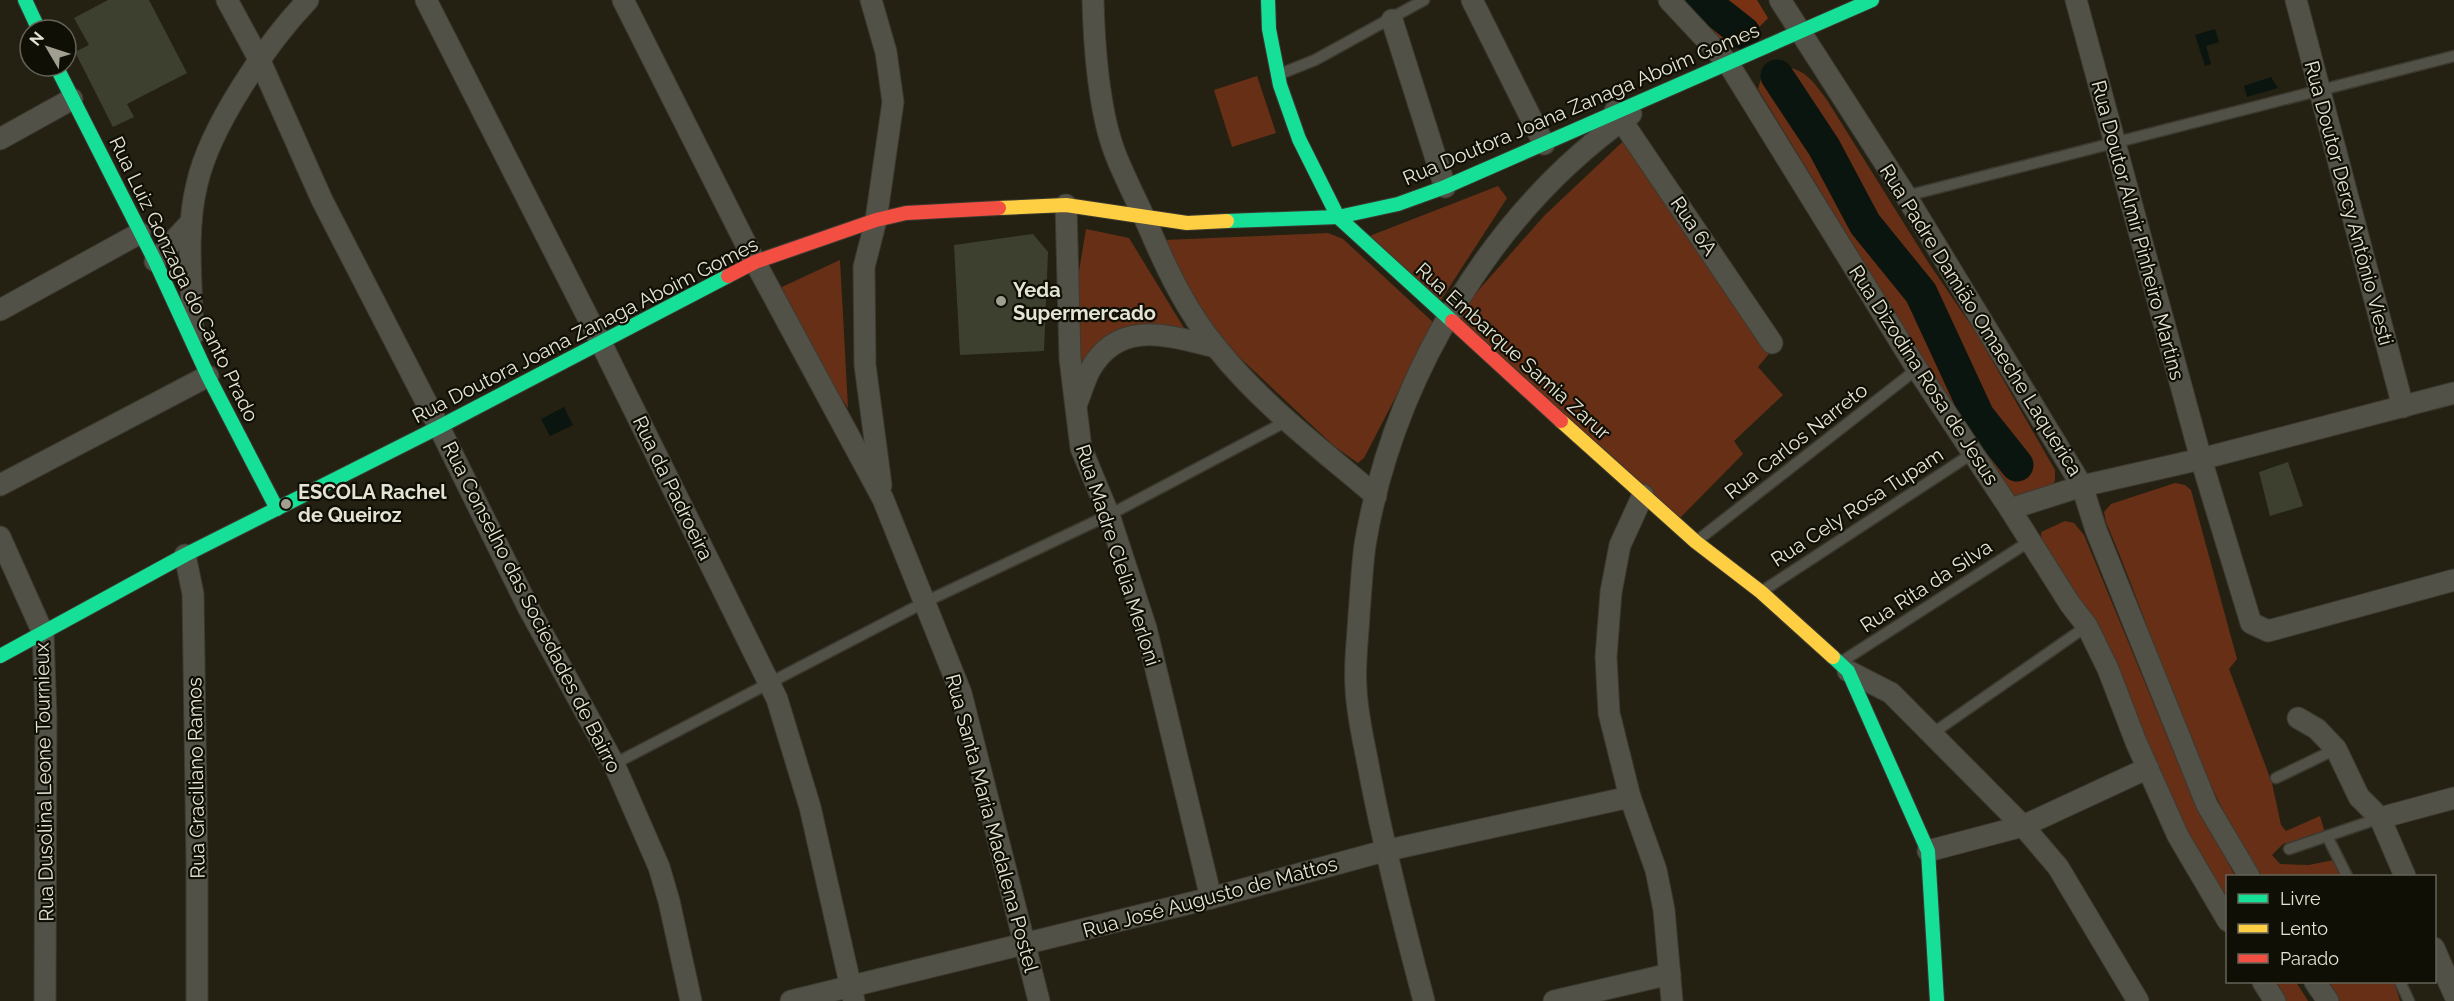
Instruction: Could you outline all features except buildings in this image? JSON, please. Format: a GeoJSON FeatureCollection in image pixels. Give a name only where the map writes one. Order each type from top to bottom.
{"type":"FeatureCollection","features":[{"type":"Feature","properties":{"kind":"street"},"geometry":{"type":"LineString","coordinates":[[25,0],[33,18]]}},
{"type":"Feature","properties":{"kind":"street","name":"Rua Conselho das Sociedades de Bairro"},"geometry":{"type":"LineString","coordinates":[[227,0],[260,61],[322,200],[440,427],[528,607],[614,764],[660,867],[691,1001]]}},
{"type":"Feature","properties":{"kind":"street"},"geometry":{"type":"LineString","coordinates":[[193,343],[191,222],[197,184],[207,151],[224,117],[260,61],[287,22],[308,0]]}},
{"type":"Feature","properties":{"kind":"street","name":"Rua da Padroeira"},"geometry":{"type":"LineString","coordinates":[[426,0],[601,343],[777,699],[810,807],[853,994]]}},
{"type":"Feature","properties":{"kind":"street","name":"Rua Santa Maria Madalena Postel"},"geometry":{"type":"LineString","coordinates":[[623,0],[755,262],[883,499],[961,693],[1039,1001]]}},
{"type":"Feature","properties":{"kind":"street"},"geometry":{"type":"LineString","coordinates":[[871,0],[886,52],[893,102],[876,220],[864,267],[865,365],[883,499]]}},
{"type":"Feature","properties":{"kind":"street"},"geometry":{"type":"LineString","coordinates":[[1093,0],[1104,111],[1114,152],[1185,303],[1216,347],[1253,389],[1287,421],[1376,496]]}},
{"type":"Feature","properties":{"kind":"street","name":"Rua Embarque Samia Zarur"},"geometry":{"type":"LineString","coordinates":[[1268,0],[1271,56],[1287,113],[1308,163],[1338,217],[1447,319],[1643,495],[1696,542],[1761,592],[1845,667]]}},
{"type":"Feature","properties":{"kind":"street"},"geometry":{"type":"LineString","coordinates":[[1472,0],[1544,144]]}},
{"type":"Feature","properties":{"kind":"street","name":"Rua Dizodina Rosa de Jesus"},"geometry":{"type":"LineString","coordinates":[[1669,0],[1728,63],[1917,369],[2070,604],[2087,626],[2108,669],[2136,742],[2178,836],[2226,918]]}},
{"type":"Feature","properties":{"kind":"street","name":"Rua Padre Damião Omaeche Laquerica"},"geometry":{"type":"LineString","coordinates":[[1780,0],[1798,32],[1906,196],[2082,486],[2201,459],[2454,393]]}},
{"type":"Feature","properties":{"kind":"street","name":"Rua Doutora Joana Zanaga Aboim Gomes"},"geometry":{"type":"LineString","coordinates":[[1669,88],[1872,0]]}},
{"type":"Feature","properties":{"kind":"street","name":"Rua Doutor Almir Pinheiro Martins"},"geometry":{"type":"LineString","coordinates":[[2076,0],[2113,143],[2201,459]]}},
{"type":"Feature","properties":{"kind":"street","name":"Rua Doutor Dercy Antônio Viesti"},"geometry":{"type":"LineString","coordinates":[[2296,0],[2403,407]]}},
{"type":"Feature","properties":{"kind":"street"},"geometry":{"type":"LineString","coordinates":[[1392,20],[1445,187]]}},
{"type":"Feature","properties":{"kind":"street","name":"Rua Luiz Gonzaga do Canto Prado"},"geometry":{"type":"LineString","coordinates":[[62,78],[155,261],[208,376],[277,509]]}},
{"type":"Feature","properties":{"kind":"street"},"geometry":{"type":"LineString","coordinates":[[1424,1001],[1384,851],[1356,687],[1365,545],[1376,496],[1392,438],[1418,377],[1466,285],[1498,242],[1560,173],[1618,116],[1669,88]]}},
{"type":"Feature","properties":{"kind":"street"},"geometry":{"type":"LineString","coordinates":[[0,139],[72,99]]}},
{"type":"Feature","properties":{"kind":"street","name":"Rua Doutora Joana Zanaga Aboim Gomes"},"geometry":{"type":"LineString","coordinates":[[0,656],[185,555],[440,427],[755,262],[876,220],[906,213],[1066,205],[1187,223],[1338,217],[1398,204],[1618,116]]}},
{"type":"Feature","properties":{"kind":"street","name":"Rua 6A"},"geometry":{"type":"LineString","coordinates":[[1618,116],[1772,343]]}},
{"type":"Feature","properties":{"kind":"street","name":"Rua Madre Clelia Merloni"},"geometry":{"type":"LineString","coordinates":[[1066,205],[1070,359],[1081,448],[1108,515],[1146,628],[1211,898]]}},
{"type":"Feature","properties":{"kind":"street"},"geometry":{"type":"LineString","coordinates":[[155,261],[191,222]]}},
{"type":"Feature","properties":{"kind":"street"},"geometry":{"type":"LineString","coordinates":[[0,310],[140,233]]}},
{"type":"Feature","properties":{"kind":"street"},"geometry":{"type":"LineString","coordinates":[[1075,409],[1090,370],[1106,349],[1131,335],[1159,333],[1216,347]]}},
{"type":"Feature","properties":{"kind":"street"},"geometry":{"type":"LineString","coordinates":[[0,485],[208,376]]}},
{"type":"Feature","properties":{"kind":"street"},"geometry":{"type":"LineString","coordinates":[[2201,459],[2251,622],[2268,632],[2454,580]]}},
{"type":"Feature","properties":{"kind":"street"},"geometry":{"type":"LineString","coordinates":[[2010,509],[2082,486],[2096,530],[2207,806],[2248,875]]}},
{"type":"Feature","properties":{"kind":"street"},"geometry":{"type":"LineString","coordinates":[[1643,495],[1620,545],[1611,592],[1606,657],[1609,713],[1630,797],[1656,870],[1664,910],[1672,1001]]}},
{"type":"Feature","properties":{"kind":"street","name":"Rua Dusolina Leone Tournieux"},"geometry":{"type":"LineString","coordinates":[[0,537],[43,633],[46,717],[45,1001]]}},
{"type":"Feature","properties":{"kind":"street","name":"Rua Graciliano Ramos"},"geometry":{"type":"LineString","coordinates":[[185,555],[193,594],[197,1001]]}},
{"type":"Feature","properties":{"kind":"street"},"geometry":{"type":"LineString","coordinates":[[1845,667],[1891,693],[2023,826],[2058,867],[2138,1001]]}},
{"type":"Feature","properties":{"kind":"street"},"geometry":{"type":"LineString","coordinates":[[1845,667],[1928,851],[1938,1001]]}},
{"type":"Feature","properties":{"kind":"street"},"geometry":{"type":"LineString","coordinates":[[2298,718],[2317,729],[2336,749],[2359,797],[2380,818],[2405,875]]}},
{"type":"Feature","properties":{"kind":"street"},"geometry":{"type":"LineString","coordinates":[[1928,851],[2023,826],[2148,768]]}},
{"type":"Feature","properties":{"kind":"street","name":"Rua José Augusto de Mattos"},"geometry":{"type":"LineString","coordinates":[[791,1001],[853,994],[1025,944],[1211,898],[1384,851],[1630,797]]}},
{"type":"Feature","properties":{"kind":"street"},"geometry":{"type":"LineString","coordinates":[[2380,818],[2454,798]]}},
{"type":"Feature","properties":{"kind":"street"},"geometry":{"type":"LineString","coordinates":[[2436,953],[2454,994]]}},
{"type":"Feature","properties":{"kind":"street"},"geometry":{"type":"LineString","coordinates":[[1554,1001],[1670,974]]}},
{"type":"Feature","properties":{"kind":"street"},"geometry":{"type":"LineString","coordinates":[[2264,983],[2275,1001]]}},
{"type":"Feature","properties":{"kind":"street"},"geometry":{"type":"LineString","coordinates":[[2316,983],[2328,1001]]}},
{"type":"Feature","properties":{"kind":"lane"},"geometry":{"type":"LineString","coordinates":[[1276,75],[1316,60],[1392,20],[1424,0]]}},
{"type":"Feature","properties":{"kind":"lane"},"geometry":{"type":"LineString","coordinates":[[1906,196],[2454,56]]}},
{"type":"Feature","properties":{"kind":"lane","name":"Rua Carlos Narreto"},"geometry":{"type":"LineString","coordinates":[[1696,542],[1917,369]]}},
{"type":"Feature","properties":{"kind":"lane"},"geometry":{"type":"LineString","coordinates":[[614,764],[769,681],[925,602],[1108,515],[1287,421]]}},
{"type":"Feature","properties":{"kind":"lane","name":"Rua Cely Rosa Tupam"},"geometry":{"type":"LineString","coordinates":[[1761,592],[1973,453]]}},
{"type":"Feature","properties":{"kind":"lane","name":"Rua Rita da Silva"},"geometry":{"type":"LineString","coordinates":[[1845,667],[2030,541]]}},
{"type":"Feature","properties":{"kind":"lane"},"geometry":{"type":"LineString","coordinates":[[1933,733],[2087,626]]}},
{"type":"Feature","properties":{"kind":"lane"},"geometry":{"type":"LineString","coordinates":[[2276,778],[2336,749]]}},
{"type":"Feature","properties":{"kind":"lane"},"geometry":{"type":"LineString","coordinates":[[2289,849],[2380,818]]}},
{"type":"Feature","properties":{"kind":"lane"},"geometry":{"type":"LineString","coordinates":[[2327,836],[2346,875]]}},
{"type":"Feature","properties":{"kind":"lane"},"geometry":{"type":"LineString","coordinates":[[2401,983],[2409,1001]]}},
{"type":"Feature","properties":{"kind":"shaded area"},"geometry":{"type":"Polygon","coordinates":[[[1680,0],[1757,0],[1768,18],[1747,36],[1721,43],[1680,0]]]}},
{"type":"Feature","properties":{"kind":"shaded area"},"geometry":{"type":"Polygon","coordinates":[[[2215,29],[2219,42],[2206,46],[2211,64],[2205,66],[2195,35],[2215,29]]]}},
{"type":"Feature","properties":{"kind":"shaded area"},"geometry":{"type":"Polygon","coordinates":[[[1780,66],[1796,70],[1808,77],[1827,100],[1928,262],[1977,334],[2055,470],[2055,481],[2047,491],[2013,497],[2003,489],[1758,89],[1762,75],[1780,66]]]}},
{"type":"Feature","properties":{"kind":"shaded area"},"geometry":{"type":"Polygon","coordinates":[[[1257,76],[1276,133],[1232,147],[1214,90],[1257,76]]]}},
{"type":"Feature","properties":{"kind":"shaded area"},"geometry":{"type":"Polygon","coordinates":[[[2271,77],[2278,88],[2247,97],[2244,86],[2271,77]]]}},
{"type":"Feature","properties":{"kind":"shaded area"},"geometry":{"type":"Polygon","coordinates":[[[1635,130],[1778,343],[1758,367],[1783,395],[1734,441],[1743,454],[1678,520],[1453,319],[1544,216],[1635,130]]]}},
{"type":"Feature","properties":{"kind":"shaded area"},"geometry":{"type":"Polygon","coordinates":[[[1498,186],[1507,198],[1439,303],[1367,237],[1498,186]]]}},
{"type":"Feature","properties":{"kind":"shaded area"},"geometry":{"type":"Polygon","coordinates":[[[1086,229],[1129,238],[1184,328],[1140,326],[1077,376],[1076,289],[1086,229]]]}},
{"type":"Feature","properties":{"kind":"shaded area"},"geometry":{"type":"Polygon","coordinates":[[[1328,233],[1343,239],[1434,323],[1364,458],[1358,463],[1334,446],[1219,338],[1179,281],[1164,240],[1328,233]]]}},
{"type":"Feature","properties":{"kind":"shaded area"},"geometry":{"type":"Polygon","coordinates":[[[840,260],[848,408],[771,292],[840,260]]]}},
{"type":"Feature","properties":{"kind":"shaded area"},"geometry":{"type":"Polygon","coordinates":[[[564,407],[573,425],[550,436],[541,419],[564,407]]]}},
{"type":"Feature","properties":{"kind":"shaded area"},"geometry":{"type":"Polygon","coordinates":[[[2175,483],[2185,485],[2191,490],[2237,659],[2229,669],[2272,783],[2281,825],[2286,831],[2320,816],[2325,833],[2283,844],[2272,855],[2280,864],[2309,865],[2334,860],[2342,875],[2259,875],[2235,834],[2194,747],[2106,522],[2104,512],[2111,504],[2175,483]]]}},
{"type":"Feature","properties":{"kind":"shaded area"},"geometry":{"type":"Polygon","coordinates":[[[2065,521],[2074,523],[2084,535],[2188,787],[2234,875],[2226,875],[2226,904],[2213,884],[2042,547],[2041,532],[2065,521]]]}},
{"type":"Feature","properties":{"kind":"shaded area"},"geometry":{"type":"Polygon","coordinates":[[[2273,983],[2297,983],[2308,1001],[2283,1001],[2273,983]]]}},
{"type":"Feature","properties":{"kind":"shaded area"},"geometry":{"type":"Polygon","coordinates":[[[2327,983],[2394,983],[2400,1001],[2338,1001],[2327,983]]]}},
{"type":"Feature","properties":{"kind":"waterway"},"geometry":{"type":"LineString","coordinates":[[1702,0],[1744,33]]}},
{"type":"Feature","properties":{"kind":"waterway"},"geometry":{"type":"LineString","coordinates":[[1777,76],[1824,147],[1865,224],[1921,293],[1978,416],[2017,465]]}},
{"type":"Feature","properties":{"kind":"traffic: fast"},"geometry":{"type":"LineString","coordinates":[[25,0],[33,18]]}},
{"type":"Feature","properties":{"kind":"traffic: fast"},"geometry":{"type":"LineString","coordinates":[[1268,0],[1269,29],[1280,85],[1299,139],[1338,217],[1452,321]]}},
{"type":"Feature","properties":{"kind":"traffic: fast"},"geometry":{"type":"LineString","coordinates":[[1227,221],[1338,217],[1398,204],[1445,187],[1872,0]]}},
{"type":"Feature","properties":{"kind":"traffic: fast"},"geometry":{"type":"LineString","coordinates":[[62,78],[155,261],[208,376],[277,509]]}},
{"type":"Feature","properties":{"kind":"traffic: fast"},"geometry":{"type":"LineString","coordinates":[[0,656],[185,555],[439,427],[728,276]]}},
{"type":"Feature","properties":{"kind":"traffic: fast"},"geometry":{"type":"LineString","coordinates":[[1833,657],[1848,671],[1928,851],[1937,1001]]}},
{"type":"Feature","properties":{"kind":"traffic: slow"},"geometry":{"type":"LineString","coordinates":[[999,208],[1066,205],[1187,223],[1227,221]]}},
{"type":"Feature","properties":{"kind":"traffic: slow"},"geometry":{"type":"LineString","coordinates":[[1561,421],[1696,542],[1761,592],[1833,657]]}},
{"type":"Feature","properties":{"kind":"traffic: jam"},"geometry":{"type":"LineString","coordinates":[[728,276],[755,262],[876,220],[906,213],[999,208]]}},
{"type":"Feature","properties":{"kind":"traffic: jam"},"geometry":{"type":"LineString","coordinates":[[1452,321],[1561,421]]}},
{"type":"Feature","properties":{"kind":"place","name":"Yeda Supermercado"},"geometry":{"type":"Point","coordinates":[1001,301]}},
{"type":"Feature","properties":{"kind":"place","name":"ESCOLA Rachel de Queiroz"},"geometry":{"type":"Point","coordinates":[286,504]}}]}
